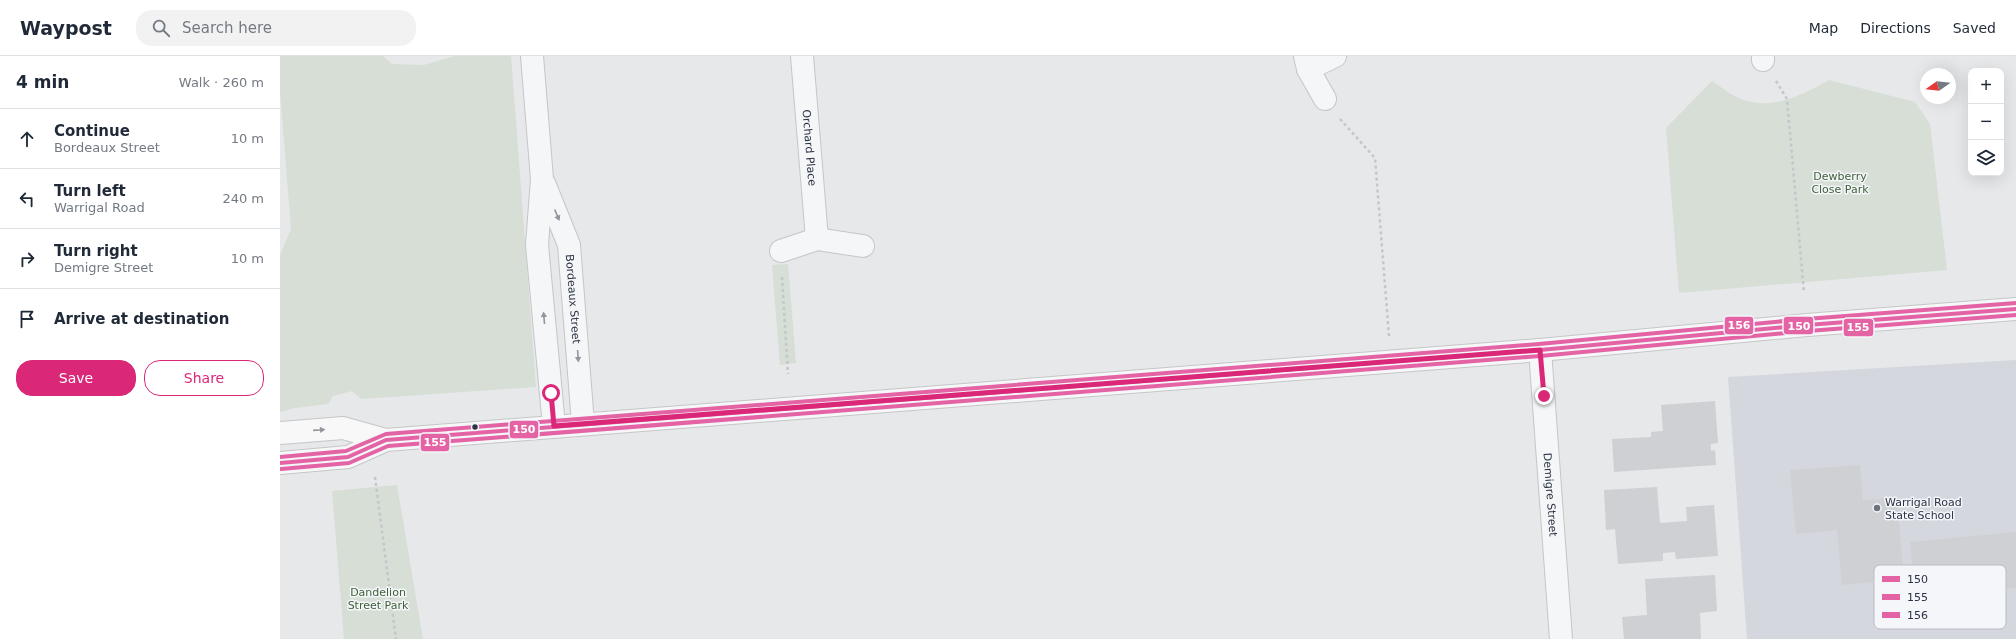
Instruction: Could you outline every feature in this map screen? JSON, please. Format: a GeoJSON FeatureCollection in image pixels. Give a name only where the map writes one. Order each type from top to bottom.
{"type":"FeatureCollection","features":[{"type":"Feature","properties":{"kind":"main road"},"geometry":{"type":"LineString","coordinates":[[280,463],[348,457],[386,440],[1391,360],[1540,350],[1807,325],[2016,308]]}},
{"type":"Feature","properties":{"kind":"main road"},"geometry":{"type":"LineString","coordinates":[[280,433],[343,428],[386,440]]}},
{"type":"Feature","properties":{"kind":"street","name":"Bordeaux Street"},"geometry":{"type":"LineString","coordinates":[[532,56],[542,179],[537,245],[554,426]]}},
{"type":"Feature","properties":{"kind":"street","name":"Orchard Place"},"geometry":{"type":"LineString","coordinates":[[802,56],[817,239]]}},
{"type":"Feature","properties":{"kind":"street"},"geometry":{"type":"LineString","coordinates":[[1326,99],[1306,62],[1335,56]]}},
{"type":"Feature","properties":{"kind":"street","name":"Bordeaux Street"},"geometry":{"type":"LineString","coordinates":[[542,179],[569,245],[583,424]]}},
{"type":"Feature","properties":{"kind":"street"},"geometry":{"type":"LineString","coordinates":[[781,251],[817,239],[863,246]]}},
{"type":"Feature","properties":{"kind":"street","name":"Demigre Street"},"geometry":{"type":"LineString","coordinates":[[1540,350],[1561,639]]}},
{"type":"Feature","properties":{"kind":"path"},"geometry":{"type":"LineString","coordinates":[[1763,58],[1787,99],[1804,293]]}},
{"type":"Feature","properties":{"kind":"path"},"geometry":{"type":"LineString","coordinates":[[1326,99],[1348,129],[1375,158],[1391,360]]}},
{"type":"Feature","properties":{"kind":"path"},"geometry":{"type":"LineString","coordinates":[[781,251],[788,374]]}},
{"type":"Feature","properties":{"kind":"path"},"geometry":{"type":"LineString","coordinates":[[375,477],[396,639]]}},
{"type":"Feature","properties":{"kind":"shaded area","name":"Warrigal Road State School"},"geometry":{"type":"Polygon","coordinates":[[[2016,360],[2016,639],[1747,639],[1728,377],[2016,360]]]}},
{"type":"Feature","properties":{"kind":"green space"},"geometry":{"type":"Polygon","coordinates":[[[280,56],[383,56],[392,64],[424,65],[455,56],[511,56],[536,387],[361,399],[352,391],[333,396],[328,404],[295,408],[280,412],[280,255],[291,229],[280,91],[280,56]]]}},
{"type":"Feature","properties":{"kind":"green space","name":"Dewberry Close Park"},"geometry":{"type":"Polygon","coordinates":[[[1829,80],[1915,102],[1930,124],[1947,270],[1679,293],[1666,128],[1712,81],[1741,99],[1764,103],[1787,100],[1829,80]]]}},
{"type":"Feature","properties":{"kind":"green space"},"geometry":{"type":"Polygon","coordinates":[[[788,264],[796,363],[780,365],[772,265],[788,264]]]}},
{"type":"Feature","properties":{"kind":"green space","name":"Dandelion Street Park"},"geometry":{"type":"Polygon","coordinates":[[[397,485],[423,639],[344,639],[332,491],[397,485]]]}},
{"type":"Feature","properties":{"kind":"building"},"geometry":{"type":"Polygon","coordinates":[[[1715,401],[1718,443],[1711,444],[1711,451],[1715,450],[1716,465],[1614,472],[1612,439],[1651,437],[1651,432],[1663,431],[1661,405],[1715,401]]]}},
{"type":"Feature","properties":{"kind":"building"},"geometry":{"type":"Polygon","coordinates":[[[1860,465],[1863,500],[1897,498],[1903,565],[1874,565],[1874,582],[1842,585],[1837,530],[1796,534],[1790,470],[1860,465]]]}},
{"type":"Feature","properties":{"kind":"building"},"geometry":{"type":"Polygon","coordinates":[[[1657,487],[1660,523],[1687,521],[1686,507],[1714,505],[1718,556],[1676,559],[1675,552],[1663,553],[1663,561],[1618,564],[1615,529],[1606,530],[1604,490],[1657,487]]]}},
{"type":"Feature","properties":{"kind":"building"},"geometry":{"type":"Polygon","coordinates":[[[2016,532],[2016,588],[2006,589],[2006,565],[1912,565],[1910,542],[2016,532]]]}},
{"type":"Feature","properties":{"kind":"building"},"geometry":{"type":"Polygon","coordinates":[[[1715,575],[1717,611],[1700,613],[1701,639],[1624,639],[1622,617],[1647,615],[1645,579],[1715,575]]]}},
{"type":"Feature","properties":{"kind":"transit line","name":"156"},"geometry":{"type":"LineString","coordinates":[[280,457],[346,451],[386,434],[1539,344],[1806,319],[2016,303]]}},
{"type":"Feature","properties":{"kind":"transit line","name":"150"},"geometry":{"type":"LineString","coordinates":[[280,463],[348,457],[386,440],[1540,350],[1807,325],[2016,309]]}},
{"type":"Feature","properties":{"kind":"transit line","name":"155"},"geometry":{"type":"LineString","coordinates":[[281,469],[349,463],[388,446],[1540,356],[1808,331],[2016,315]]}},
{"type":"Feature","properties":{"kind":"place","name":"Warrigal Road State School"},"geometry":{"type":"Point","coordinates":[1877,508]}},
{"type":"Feature","properties":{"kind":"route"},"geometry":{"type":"LineString","coordinates":[[551,393],[554,426],[1391,360],[1540,350],[1544,396]]}}]}
